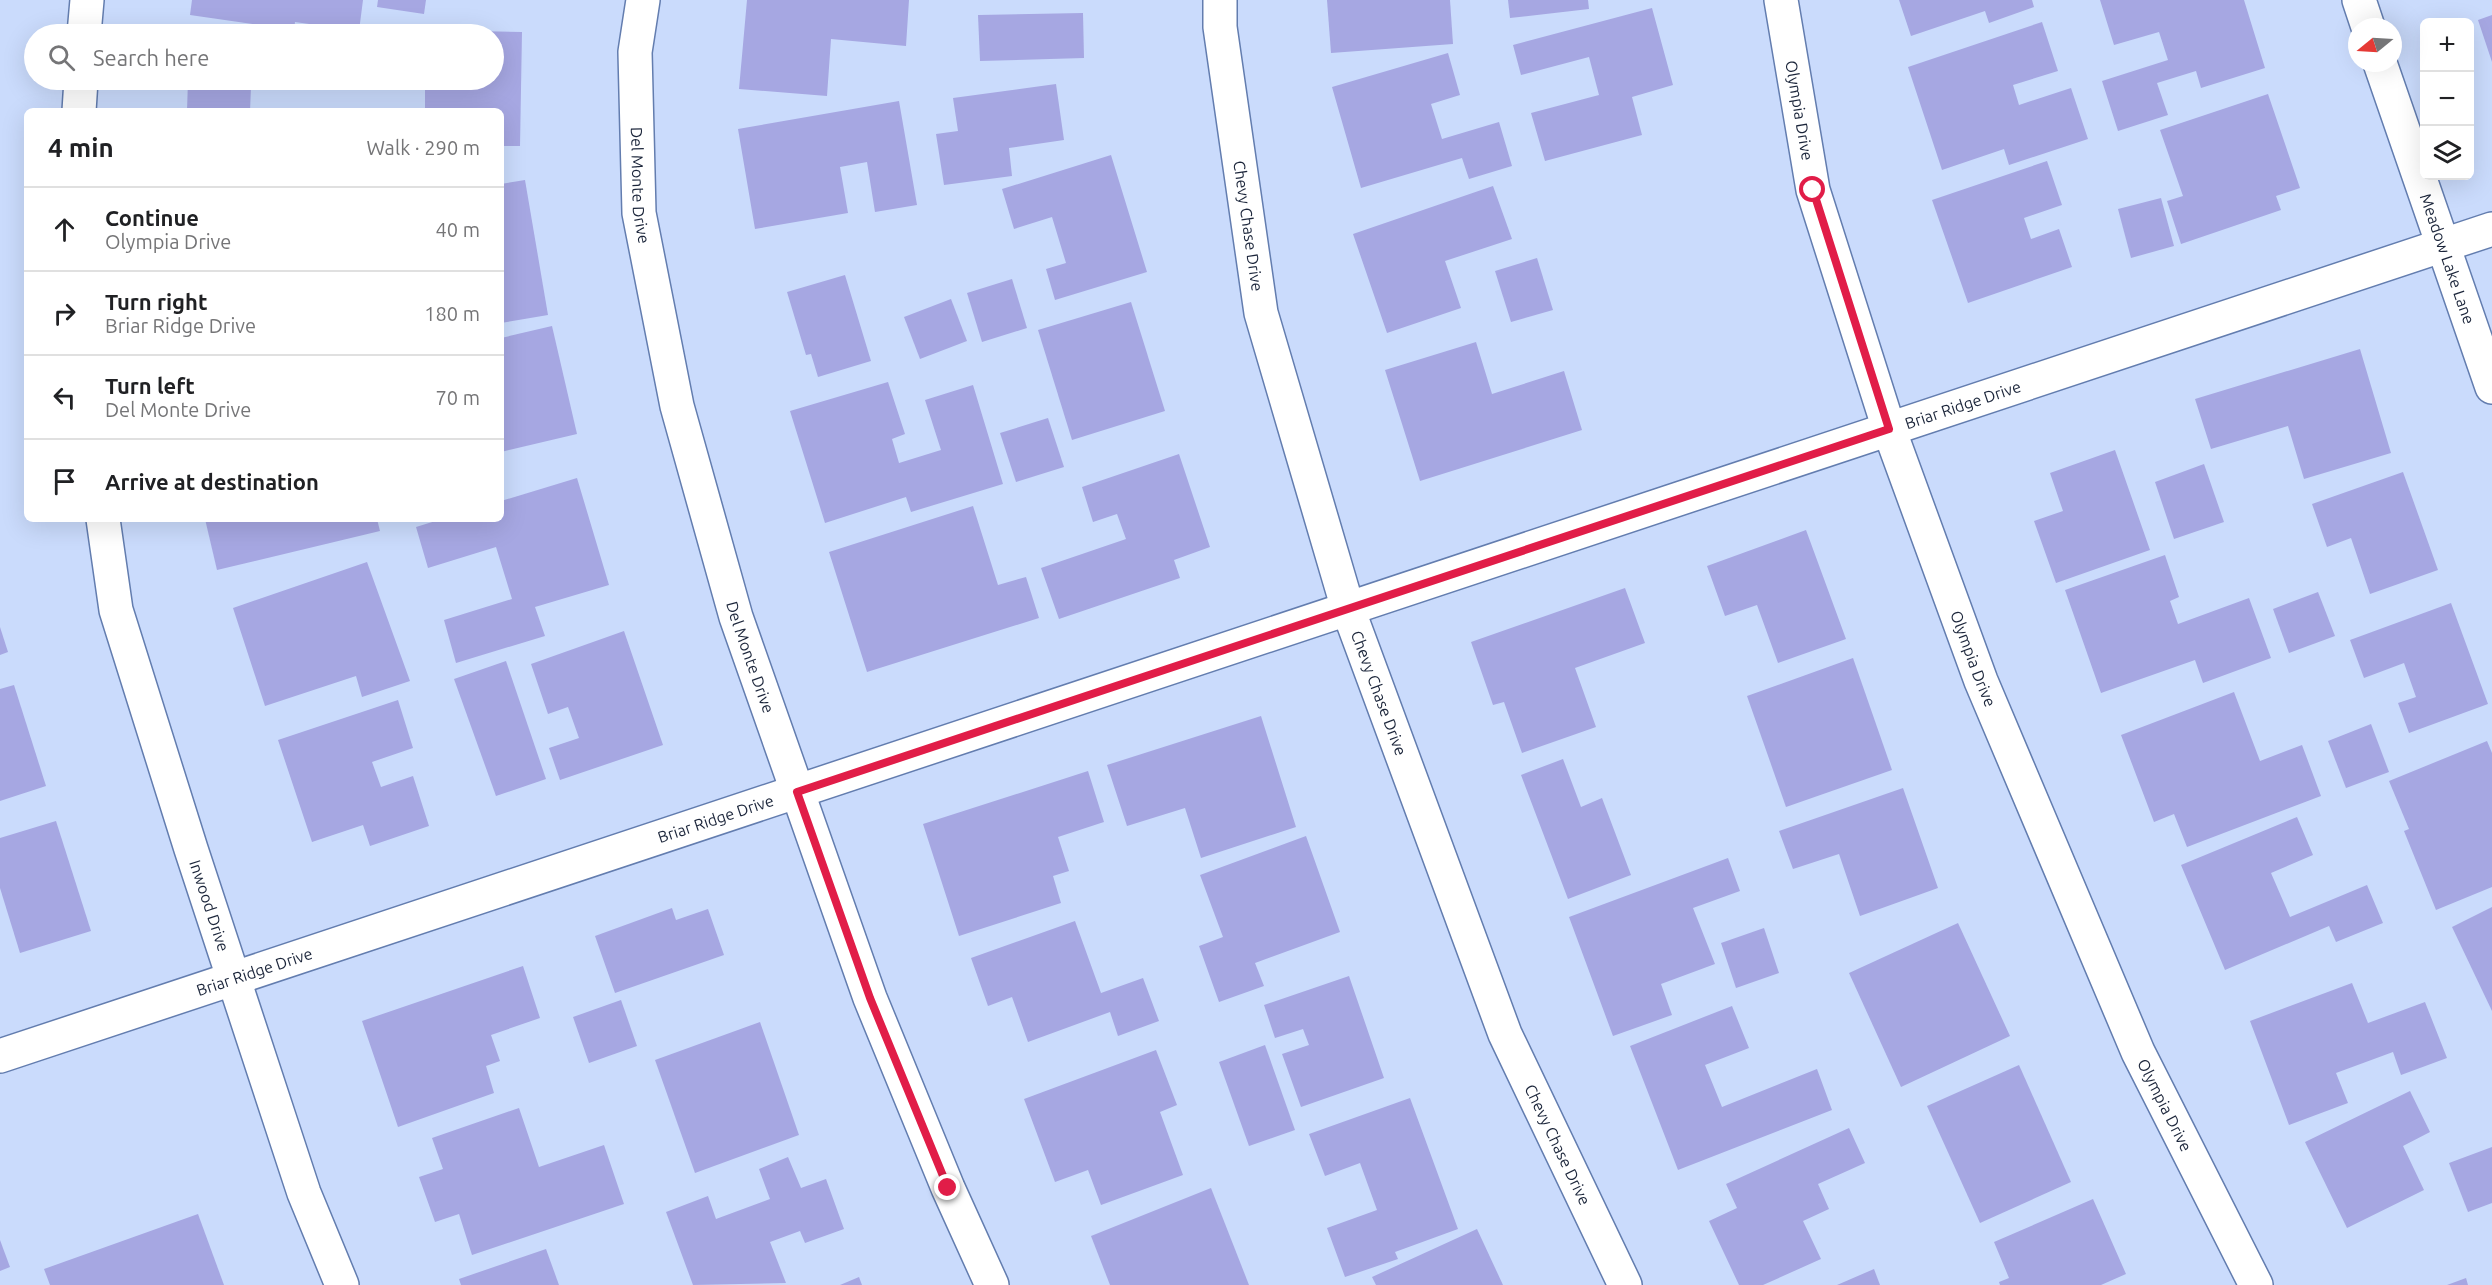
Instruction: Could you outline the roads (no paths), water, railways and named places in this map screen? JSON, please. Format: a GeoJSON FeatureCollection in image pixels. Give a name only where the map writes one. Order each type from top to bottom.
{"type":"FeatureCollection","features":[{"type":"Feature","properties":{"kind":"street"},"geometry":{"type":"LineString","coordinates":[[85,24],[87,0]]}},
{"type":"Feature","properties":{"kind":"street","name":"Del Monte Drive"},"geometry":{"type":"LineString","coordinates":[[643,0],[635,52],[639,213],[677,406],[736,617],[870,998],[948,1188],[993,1285]]}},
{"type":"Feature","properties":{"kind":"street","name":"Chevy Chase Drive"},"geometry":{"type":"LineString","coordinates":[[1220,0],[1220,27],[1261,313],[1348,609],[1504,1034],[1625,1285]]}},
{"type":"Feature","properties":{"kind":"street","name":"Olympia Drive"},"geometry":{"type":"LineString","coordinates":[[1781,0],[1813,190],[1889,429],[1981,681],[2138,1052],[2256,1285]]}},
{"type":"Feature","properties":{"kind":"street"},"geometry":{"type":"LineString","coordinates":[[2359,0],[2365,18]]}},
{"type":"Feature","properties":{"kind":"street","name":"Meadow Lake Lane"},"geometry":{"type":"LineString","coordinates":[[2383,72],[2441,246],[2492,387]]}},
{"type":"Feature","properties":{"kind":"street"},"geometry":{"type":"LineString","coordinates":[[79,108],[80,90]]}},
{"type":"Feature","properties":{"kind":"street","name":"Briar Ridge Drive"},"geometry":{"type":"LineString","coordinates":[[0,1056],[2492,229]]}},
{"type":"Feature","properties":{"kind":"street","name":"Inwood Drive"},"geometry":{"type":"LineString","coordinates":[[103,522],[116,610],[190,849],[304,1193],[342,1285]]}}]}
